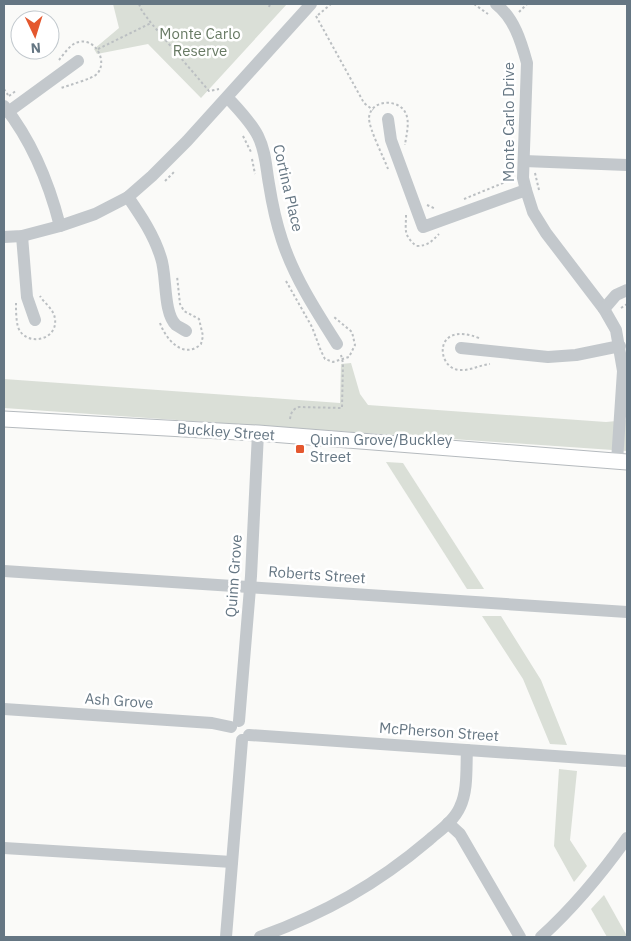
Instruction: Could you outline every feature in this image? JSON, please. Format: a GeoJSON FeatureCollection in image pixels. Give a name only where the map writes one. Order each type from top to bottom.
{"type":"FeatureCollection","features":[{"type":"Feature","properties":{"kind":"main road","name":"Buckley Street"},"geometry":{"type":"LineString","coordinates":[[4,419],[258,433],[622,461]]}},
{"type":"Feature","properties":{"kind":"street"},"geometry":{"type":"LineString","coordinates":[[4,237],[22,236],[60,226],[95,214],[128,197],[188,141],[224,93],[311,4]]}},
{"type":"Feature","properties":{"kind":"street","name":"Monte Carlo Drive"},"geometry":{"type":"LineString","coordinates":[[508,8],[523,46],[527,63],[523,178],[526,190],[533,212],[546,233],[604,309],[616,330],[623,371],[622,461]]}},
{"type":"Feature","properties":{"kind":"street"},"geometry":{"type":"LineString","coordinates":[[60,226],[51,190],[38,160],[6,109],[78,61]]}},
{"type":"Feature","properties":{"kind":"street","name":"Cortina Place"},"geometry":{"type":"LineString","coordinates":[[224,93],[249,122],[258,136],[266,156],[274,212],[282,241],[310,301],[337,344]]}},
{"type":"Feature","properties":{"kind":"street"},"geometry":{"type":"LineString","coordinates":[[388,119],[390,140],[423,227],[526,190]]}},
{"type":"Feature","properties":{"kind":"street"},"geometry":{"type":"LineString","coordinates":[[524,162],[627,165]]}},
{"type":"Feature","properties":{"kind":"street"},"geometry":{"type":"LineString","coordinates":[[128,197],[155,240],[162,259],[169,314],[175,324],[186,330]]}},
{"type":"Feature","properties":{"kind":"street"},"geometry":{"type":"LineString","coordinates":[[22,236],[27,298],[35,320]]}},
{"type":"Feature","properties":{"kind":"street"},"geometry":{"type":"LineString","coordinates":[[604,309],[616,295],[627,290]]}},
{"type":"Feature","properties":{"kind":"street"},"geometry":{"type":"LineString","coordinates":[[461,348],[548,358],[576,356],[620,346]]}},
{"type":"Feature","properties":{"kind":"street","name":"Quinn Grove"},"geometry":{"type":"LineString","coordinates":[[235,724],[250,587],[258,433]]}},
{"type":"Feature","properties":{"kind":"street","name":"Roberts Street"},"geometry":{"type":"LineString","coordinates":[[4,571],[627,612]]}},
{"type":"Feature","properties":{"kind":"street","name":"Ash Grove"},"geometry":{"type":"LineString","coordinates":[[4,709],[235,724]]}},
{"type":"Feature","properties":{"kind":"street"},"geometry":{"type":"LineString","coordinates":[[226,937],[245,737],[233,736],[231,733],[235,724]]}},
{"type":"Feature","properties":{"kind":"street","name":"McPherson Street"},"geometry":{"type":"LineString","coordinates":[[245,737],[627,761]]}},
{"type":"Feature","properties":{"kind":"street"},"geometry":{"type":"LineString","coordinates":[[260,937],[337,905],[373,884],[406,860],[448,823],[460,808],[464,797],[467,750]]}},
{"type":"Feature","properties":{"kind":"street"},"geometry":{"type":"LineString","coordinates":[[448,823],[460,834],[520,937]]}},
{"type":"Feature","properties":{"kind":"street"},"geometry":{"type":"LineString","coordinates":[[541,937],[579,898],[627,838]]}},
{"type":"Feature","properties":{"kind":"street"},"geometry":{"type":"LineString","coordinates":[[4,848],[232,862]]}},
{"type":"Feature","properties":{"kind":"path"},"geometry":{"type":"LineString","coordinates":[[139,4],[151,23],[209,91],[224,93]]}},
{"type":"Feature","properties":{"kind":"path"},"geometry":{"type":"LineString","coordinates":[[508,8],[527,4]]}},
{"type":"Feature","properties":{"kind":"path"},"geometry":{"type":"LineString","coordinates":[[316,16],[364,103],[373,110],[384,103],[397,103],[406,114],[407,126],[404,147]]}},
{"type":"Feature","properties":{"kind":"path"},"geometry":{"type":"LineString","coordinates":[[98,49],[151,23]]}},
{"type":"Feature","properties":{"kind":"path"},"geometry":{"type":"LineString","coordinates":[[213,96],[224,93]]}},
{"type":"Feature","properties":{"kind":"path"},"geometry":{"type":"LineString","coordinates":[[459,201],[513,179]]}},
{"type":"Feature","properties":{"kind":"path"},"geometry":{"type":"LineString","coordinates":[[424,198],[427,206],[434,210],[442,208]]}},
{"type":"Feature","properties":{"kind":"path"},"geometry":{"type":"LineString","coordinates":[[618,309],[627,304]]}},
{"type":"Feature","properties":{"kind":"path"},"geometry":{"type":"LineString","coordinates":[[332,316],[352,332],[355,338],[353,350],[349,357],[343,360]]}},
{"type":"Feature","properties":{"kind":"path"},"geometry":{"type":"LineString","coordinates":[[290,419],[290,414],[299,406],[342,408],[343,360],[337,344]]}},
{"type":"Feature","properties":{"kind":"green space","name":"Monte Carlo Reserve"},"geometry":{"type":"Polygon","coordinates":[[[113,4],[287,4],[201,98],[148,44],[97,54],[94,49],[119,28],[113,4]]]}},
{"type":"Feature","properties":{"kind":"green space"},"geometry":{"type":"Polygon","coordinates":[[[351,363],[360,394],[368,405],[606,422],[627,420],[627,451],[4,408],[4,379],[340,403],[341,364],[351,363]]]}},
{"type":"Feature","properties":{"kind":"green space"},"geometry":{"type":"Polygon","coordinates":[[[386,462],[403,463],[484,589],[467,589],[386,462]]]}},
{"type":"Feature","properties":{"kind":"green space"},"geometry":{"type":"Polygon","coordinates":[[[482,616],[501,616],[541,680],[567,745],[550,744],[523,679],[482,616]]]}},
{"type":"Feature","properties":{"kind":"green space"},"geometry":{"type":"Polygon","coordinates":[[[559,769],[577,771],[570,840],[587,866],[574,882],[554,846],[559,769]]]}},
{"type":"Feature","properties":{"kind":"green space"},"geometry":{"type":"Polygon","coordinates":[[[604,895],[627,937],[607,937],[591,909],[604,895]]]}},
{"type":"Feature","properties":{"kind":"place","name":"Quinn Grove/Buckley Street"},"geometry":{"type":"Point","coordinates":[300,449]}}]}
